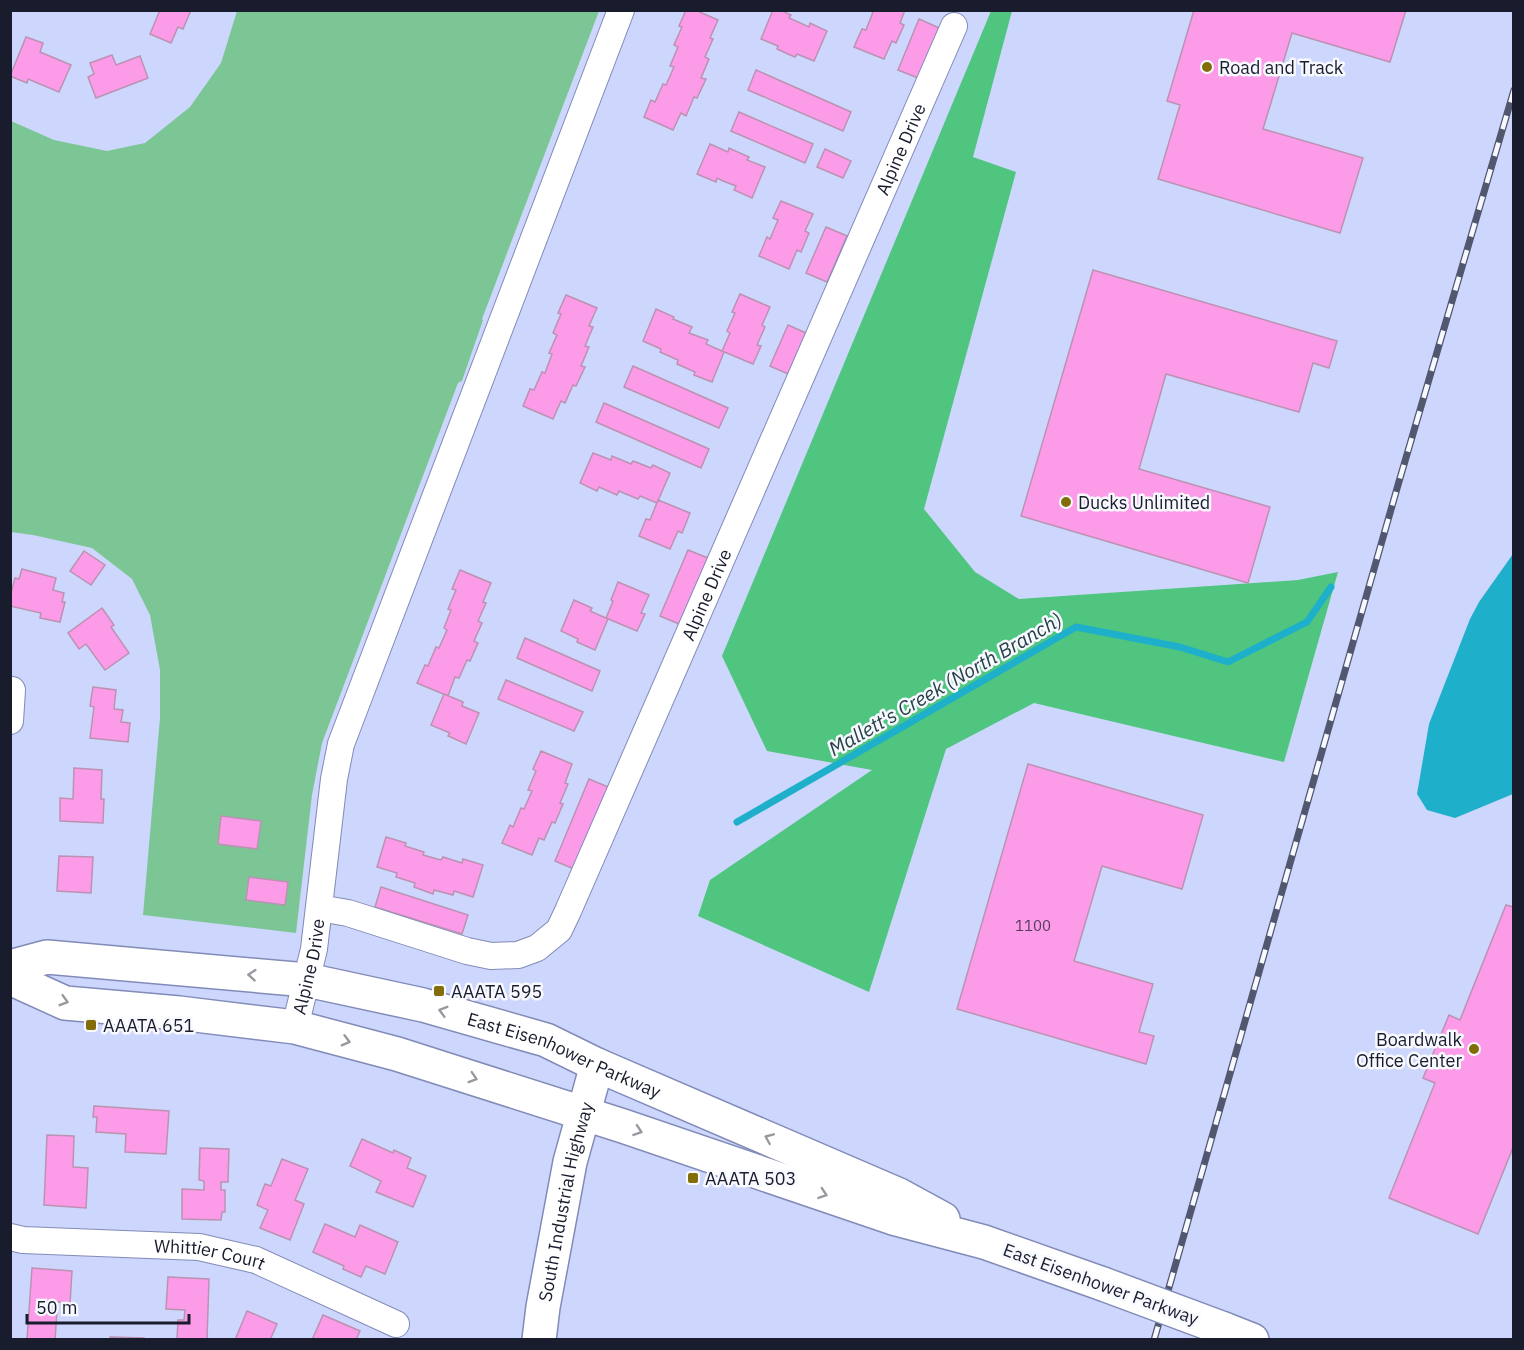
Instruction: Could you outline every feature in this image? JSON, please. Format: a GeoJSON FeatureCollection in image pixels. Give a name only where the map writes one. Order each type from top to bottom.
{"type":"FeatureCollection","features":[{"type":"Feature","properties":{"kind":"main road","name":"East Eisenhower Parkway"},"geometry":{"type":"LineString","coordinates":[[10,967],[47,957],[307,980],[423,1005],[546,1040],[597,1065],[899,1194],[984,1242]]}},
{"type":"Feature","properties":{"kind":"main road","name":"East Eisenhower Parkway"},"geometry":{"type":"LineString","coordinates":[[10,978],[65,1004],[179,1013],[295,1027],[426,1063],[583,1113],[893,1218],[984,1242],[1238,1334]]}},
{"type":"Feature","properties":{"kind":"main road","name":"South Industrial Highway"},"geometry":{"type":"LineString","coordinates":[[539,1340],[570,1162],[597,1065]]}},
{"type":"Feature","properties":{"kind":"street","name":"Alpine Drive"},"geometry":{"type":"LineString","coordinates":[[295,1027],[315,949],[334,779],[341,744],[621,10]]}},
{"type":"Feature","properties":{"kind":"street","name":"Alpine Drive"},"geometry":{"type":"LineString","coordinates":[[319,908],[348,913],[467,951],[491,956],[518,955],[537,948],[559,930],[954,26]]}},
{"type":"Feature","properties":{"kind":"street"},"geometry":{"type":"LineString","coordinates":[[10,721],[12,690]]}},
{"type":"Feature","properties":{"kind":"street","name":"Whittier Court"},"geometry":{"type":"LineString","coordinates":[[10,1237],[22,1240],[199,1246],[256,1260],[396,1324]]}},
{"type":"Feature","properties":{"kind":"green space"},"geometry":{"type":"Polygon","coordinates":[[[237,11],[599,11],[482,319],[462,381],[458,383],[322,743],[312,795],[296,933],[143,915],[160,718],[160,670],[150,615],[132,579],[92,548],[11,532],[11,121],[54,140],[107,151],[145,143],[190,107],[221,63],[237,11]]]}},
{"type":"Feature","properties":{"kind":"green space"},"geometry":{"type":"Polygon","coordinates":[[[991,11],[1012,11],[973,157],[1016,172],[924,509],[975,572],[1019,599],[1298,580],[1338,572],[1284,762],[1034,703],[946,749],[869,992],[698,916],[710,880],[872,770],[767,751],[722,656],[991,11]]]}},
{"type":"Feature","properties":{"kind":"water"},"geometry":{"type":"Polygon","coordinates":[[[1513,554],[1513,794],[1455,818],[1427,810],[1417,794],[1429,724],[1470,619],[1479,602],[1513,554]]]}},
{"type":"Feature","properties":{"kind":"building"},"geometry":{"type":"Polygon","coordinates":[[[160,10],[191,10],[183,29],[178,27],[171,43],[150,34],[160,10]]]}},
{"type":"Feature","properties":{"kind":"building"},"geometry":{"type":"Polygon","coordinates":[[[686,10],[695,10],[718,20],[705,57],[709,59],[701,78],[706,79],[697,98],[694,97],[686,116],[681,113],[673,130],[644,117],[651,100],[655,102],[674,67],[670,66],[678,47],[674,45],[686,10]]]}},
{"type":"Feature","properties":{"kind":"building"},"geometry":{"type":"Polygon","coordinates":[[[773,10],[780,10],[791,15],[789,18],[809,27],[810,23],[827,31],[814,61],[797,54],[795,57],[761,39],[773,10]]]}},
{"type":"Feature","properties":{"kind":"building"},"geometry":{"type":"Polygon","coordinates":[[[869,10],[905,10],[900,23],[904,25],[896,43],[892,41],[884,59],[854,47],[862,29],[866,30],[873,12],[869,10]]]}},
{"type":"Feature","properties":{"kind":"building"},"geometry":{"type":"Polygon","coordinates":[[[1194,10],[1406,10],[1390,62],[1292,33],[1263,129],[1363,158],[1340,233],[1158,179],[1180,105],[1167,101],[1194,10]]]}},
{"type":"Feature","properties":{"kind":"building"},"geometry":{"type":"Polygon","coordinates":[[[919,19],[939,28],[918,78],[898,70],[919,19]]]}},
{"type":"Feature","properties":{"kind":"building"},"geometry":{"type":"Polygon","coordinates":[[[26,37],[43,43],[40,52],[71,65],[59,92],[28,79],[27,83],[10,76],[26,37]]]}},
{"type":"Feature","properties":{"kind":"building"},"geometry":{"type":"Polygon","coordinates":[[[112,55],[116,65],[140,56],[148,78],[96,98],[88,77],[94,74],[90,63],[112,55]]]}},
{"type":"Feature","properties":{"kind":"building"},"geometry":{"type":"Polygon","coordinates":[[[756,70],[851,112],[843,131],[748,90],[756,70]]]}},
{"type":"Feature","properties":{"kind":"building"},"geometry":{"type":"Polygon","coordinates":[[[739,112],[813,144],[805,163],[731,131],[739,112]]]}},
{"type":"Feature","properties":{"kind":"building"},"geometry":{"type":"Polygon","coordinates":[[[710,144],[728,152],[729,148],[749,157],[747,160],[765,167],[752,198],[734,190],[736,186],[717,178],[716,182],[697,174],[710,144]]]}},
{"type":"Feature","properties":{"kind":"building"},"geometry":{"type":"Polygon","coordinates":[[[825,149],[851,161],[843,178],[817,167],[825,149]]]}},
{"type":"Feature","properties":{"kind":"building"},"geometry":{"type":"Polygon","coordinates":[[[781,201],[813,214],[805,231],[809,233],[801,252],[797,250],[789,269],[759,256],[778,220],[773,218],[781,201]]]}},
{"type":"Feature","properties":{"kind":"building"},"geometry":{"type":"Polygon","coordinates":[[[826,227],[847,236],[827,282],[806,273],[826,227]]]}},
{"type":"Feature","properties":{"kind":"building"},"geometry":{"type":"Polygon","coordinates":[[[1093,270],[1337,341],[1329,368],[1313,363],[1299,412],[1166,374],[1139,469],[1270,507],[1248,583],[1021,516],[1093,270]]]}},
{"type":"Feature","properties":{"kind":"building"},"geometry":{"type":"Polygon","coordinates":[[[740,294],[770,307],[757,345],[761,346],[753,364],[722,351],[730,333],[727,331],[735,313],[732,312],[740,294]]]}},
{"type":"Feature","properties":{"kind":"building"},"geometry":{"type":"Polygon","coordinates":[[[566,295],[597,308],[589,326],[593,327],[585,346],[589,347],[581,366],[585,367],[565,403],[561,401],[553,419],[523,406],[530,389],[534,390],[542,372],[545,373],[552,354],[549,353],[557,335],[553,333],[561,314],[558,313],[566,295]]]}},
{"type":"Feature","properties":{"kind":"building"},"geometry":{"type":"Polygon","coordinates":[[[656,309],[692,327],[689,333],[708,340],[706,344],[724,352],[712,382],[694,375],[695,372],[677,364],[678,360],[643,341],[656,309]]]}},
{"type":"Feature","properties":{"kind":"building"},"geometry":{"type":"Polygon","coordinates":[[[788,325],[806,333],[788,374],[770,366],[788,325]]]}},
{"type":"Feature","properties":{"kind":"building"},"geometry":{"type":"Polygon","coordinates":[[[633,366],[728,408],[719,428],[624,387],[633,366]]]}},
{"type":"Feature","properties":{"kind":"building"},"geometry":{"type":"Polygon","coordinates":[[[604,403],[709,449],[701,468],[596,422],[604,403]]]}},
{"type":"Feature","properties":{"kind":"building"},"geometry":{"type":"Polygon","coordinates":[[[593,453],[611,460],[612,456],[631,464],[633,461],[651,468],[653,465],[670,473],[657,503],[640,496],[638,499],[619,491],[617,495],[599,487],[597,491],[580,483],[593,453]]]}},
{"type":"Feature","properties":{"kind":"building"},"geometry":{"type":"Polygon","coordinates":[[[658,500],[690,513],[682,533],[678,531],[670,549],[639,536],[646,519],[650,520],[658,500]]]}},
{"type":"Feature","properties":{"kind":"building"},"geometry":{"type":"Polygon","coordinates":[[[688,550],[708,558],[679,624],[660,616],[688,550]]]}},
{"type":"Feature","properties":{"kind":"building"},"geometry":{"type":"Polygon","coordinates":[[[84,551],[105,565],[91,585],[70,571],[84,551]]]}},
{"type":"Feature","properties":{"kind":"building"},"geometry":{"type":"Polygon","coordinates":[[[22,569],[56,578],[53,590],[64,593],[62,602],[65,602],[60,622],[40,618],[41,613],[10,606],[15,578],[19,579],[22,569]]]}},
{"type":"Feature","properties":{"kind":"building"},"geometry":{"type":"Polygon","coordinates":[[[460,570],[491,583],[478,621],[482,623],[474,641],[478,643],[459,678],[455,677],[448,696],[417,683],[436,647],[439,648],[447,630],[444,628],[451,610],[448,609],[456,590],[452,589],[460,570]]]}},
{"type":"Feature","properties":{"kind":"building"},"geometry":{"type":"Polygon","coordinates":[[[618,582],[649,595],[641,613],[645,614],[637,631],[606,618],[618,582]]]}},
{"type":"Feature","properties":{"kind":"building"},"geometry":{"type":"Polygon","coordinates":[[[574,600],[608,619],[595,650],[561,631],[574,600]]]}},
{"type":"Feature","properties":{"kind":"building"},"geometry":{"type":"Polygon","coordinates":[[[102,608],[114,625],[111,627],[129,653],[105,670],[86,644],[79,649],[68,633],[102,608]]]}},
{"type":"Feature","properties":{"kind":"building"},"geometry":{"type":"Polygon","coordinates":[[[525,638],[600,671],[592,691],[517,658],[525,638]]]}},
{"type":"Feature","properties":{"kind":"building"},"geometry":{"type":"Polygon","coordinates":[[[506,680],[583,712],[574,731],[498,699],[506,680]]]}},
{"type":"Feature","properties":{"kind":"building"},"geometry":{"type":"Polygon","coordinates":[[[93,687],[116,690],[114,709],[123,710],[121,722],[130,723],[128,742],[90,738],[94,707],[90,706],[93,687]]]}},
{"type":"Feature","properties":{"kind":"building"},"geometry":{"type":"Polygon","coordinates":[[[444,694],[463,702],[462,706],[479,713],[466,744],[448,736],[450,733],[431,725],[444,694]]]}},
{"type":"Feature","properties":{"kind":"building"},"geometry":{"type":"Polygon","coordinates":[[[541,751],[572,764],[565,783],[568,784],[560,803],[563,804],[555,823],[552,822],[544,840],[539,838],[532,855],[502,843],[510,825],[513,827],[521,808],[524,809],[532,791],[528,790],[536,771],[533,769],[541,751]]]}},
{"type":"Feature","properties":{"kind":"building"},"geometry":{"type":"Polygon","coordinates":[[[1028,764],[1203,815],[1182,889],[1102,866],[1074,961],[1153,984],[1139,1032],[1154,1036],[1146,1064],[957,1009],[1028,764]]]}},
{"type":"Feature","properties":{"kind":"building"},"geometry":{"type":"Polygon","coordinates":[[[74,768],[102,770],[103,823],[60,821],[60,798],[73,799],[74,768]]]}},
{"type":"Feature","properties":{"kind":"building"},"geometry":{"type":"Polygon","coordinates":[[[589,779],[608,787],[574,869],[555,861],[589,779]]]}},
{"type":"Feature","properties":{"kind":"building"},"geometry":{"type":"Polygon","coordinates":[[[221,816],[261,821],[257,849],[218,844],[221,816]]]}},
{"type":"Feature","properties":{"kind":"building"},"geometry":{"type":"Polygon","coordinates":[[[386,837],[406,843],[405,846],[424,852],[423,855],[441,860],[443,857],[462,863],[463,859],[483,865],[473,897],[454,891],[453,895],[434,890],[433,894],[414,887],[415,883],[396,877],[397,873],[377,867],[386,837]]]}},
{"type":"Feature","properties":{"kind":"building"},"geometry":{"type":"Polygon","coordinates":[[[59,856],[93,857],[91,893],[57,891],[59,856]]]}},
{"type":"Feature","properties":{"kind":"building"},"geometry":{"type":"Polygon","coordinates":[[[249,877],[288,882],[285,905],[246,900],[249,877]]]}},
{"type":"Feature","properties":{"kind":"building"},"geometry":{"type":"Polygon","coordinates":[[[381,887],[468,915],[462,934],[375,907],[381,887]]]}},
{"type":"Feature","properties":{"kind":"building","name":"Boardwalk Office Center"},"geometry":{"type":"Polygon","coordinates":[[[1506,905],[1514,907],[1514,1145],[1478,1234],[1389,1198],[1435,1083],[1423,1078],[1449,1015],[1460,1020],[1506,905]]]}},
{"type":"Feature","properties":{"kind":"building"},"geometry":{"type":"Polygon","coordinates":[[[94,1106],[169,1111],[166,1154],[125,1152],[126,1134],[96,1132],[97,1117],[93,1117],[94,1106]]]}},
{"type":"Feature","properties":{"kind":"building"},"geometry":{"type":"Polygon","coordinates":[[[47,1135],[74,1136],[73,1167],[88,1168],[86,1208],[44,1205],[47,1135]]]}},
{"type":"Feature","properties":{"kind":"building"},"geometry":{"type":"Polygon","coordinates":[[[362,1139],[393,1153],[394,1150],[411,1158],[407,1168],[426,1176],[413,1207],[376,1192],[381,1181],[350,1166],[362,1139]]]}},
{"type":"Feature","properties":{"kind":"building"},"geometry":{"type":"Polygon","coordinates":[[[200,1148],[229,1149],[228,1182],[221,1182],[221,1190],[225,1190],[225,1212],[222,1212],[221,1220],[182,1219],[182,1189],[204,1190],[204,1181],[199,1180],[200,1148]]]}},
{"type":"Feature","properties":{"kind":"building"},"geometry":{"type":"Polygon","coordinates":[[[282,1159],[308,1169],[295,1200],[304,1204],[290,1240],[260,1228],[268,1210],[257,1205],[265,1184],[271,1186],[282,1159]]]}},
{"type":"Feature","properties":{"kind":"building"},"geometry":{"type":"Polygon","coordinates":[[[325,1224],[355,1237],[360,1225],[398,1242],[385,1274],[366,1266],[361,1277],[343,1269],[344,1266],[313,1252],[325,1224]]]}},
{"type":"Feature","properties":{"kind":"building"},"geometry":{"type":"Polygon","coordinates":[[[32,1268],[72,1271],[70,1303],[49,1301],[48,1310],[57,1311],[55,1340],[27,1340],[32,1268]]]}},
{"type":"Feature","properties":{"kind":"building"},"geometry":{"type":"Polygon","coordinates":[[[168,1277],[209,1279],[207,1340],[177,1340],[178,1320],[184,1320],[185,1310],[166,1309],[168,1277]]]}},
{"type":"Feature","properties":{"kind":"building"},"geometry":{"type":"Polygon","coordinates":[[[247,1311],[277,1324],[270,1340],[235,1340],[247,1311]]]}},
{"type":"Feature","properties":{"kind":"building"},"geometry":{"type":"Polygon","coordinates":[[[323,1315],[360,1331],[356,1340],[312,1340],[323,1315]]]}},
{"type":"Feature","properties":{"kind":"building"},"geometry":{"type":"Polygon","coordinates":[[[110,1337],[144,1338],[144,1340],[110,1340],[110,1337]]]}},
{"type":"Feature","properties":{"kind":"waterway","name":"Mallett's Creek (North Branch)"},"geometry":{"type":"LineString","coordinates":[[737,822],[1076,627],[1180,647],[1228,662],[1307,622],[1331,587]]}},
{"type":"Feature","properties":{"kind":"railway"},"geometry":{"type":"LineString","coordinates":[[1154,1340],[1398,485],[1514,90]]}},
{"type":"Feature","properties":{"kind":"place","name":"Road and Track"},"geometry":{"type":"Point","coordinates":[1207,67]}},
{"type":"Feature","properties":{"kind":"place","name":"Ducks Unlimited"},"geometry":{"type":"Point","coordinates":[1066,502]}},
{"type":"Feature","properties":{"kind":"place","name":"AAATA 595"},"geometry":{"type":"Point","coordinates":[439,991]}},
{"type":"Feature","properties":{"kind":"place","name":"AAATA 651"},"geometry":{"type":"Point","coordinates":[91,1025]}},
{"type":"Feature","properties":{"kind":"place","name":"Boardwalk Office Center"},"geometry":{"type":"Point","coordinates":[1474,1049]}},
{"type":"Feature","properties":{"kind":"place","name":"AAATA 503"},"geometry":{"type":"Point","coordinates":[693,1178]}}]}
